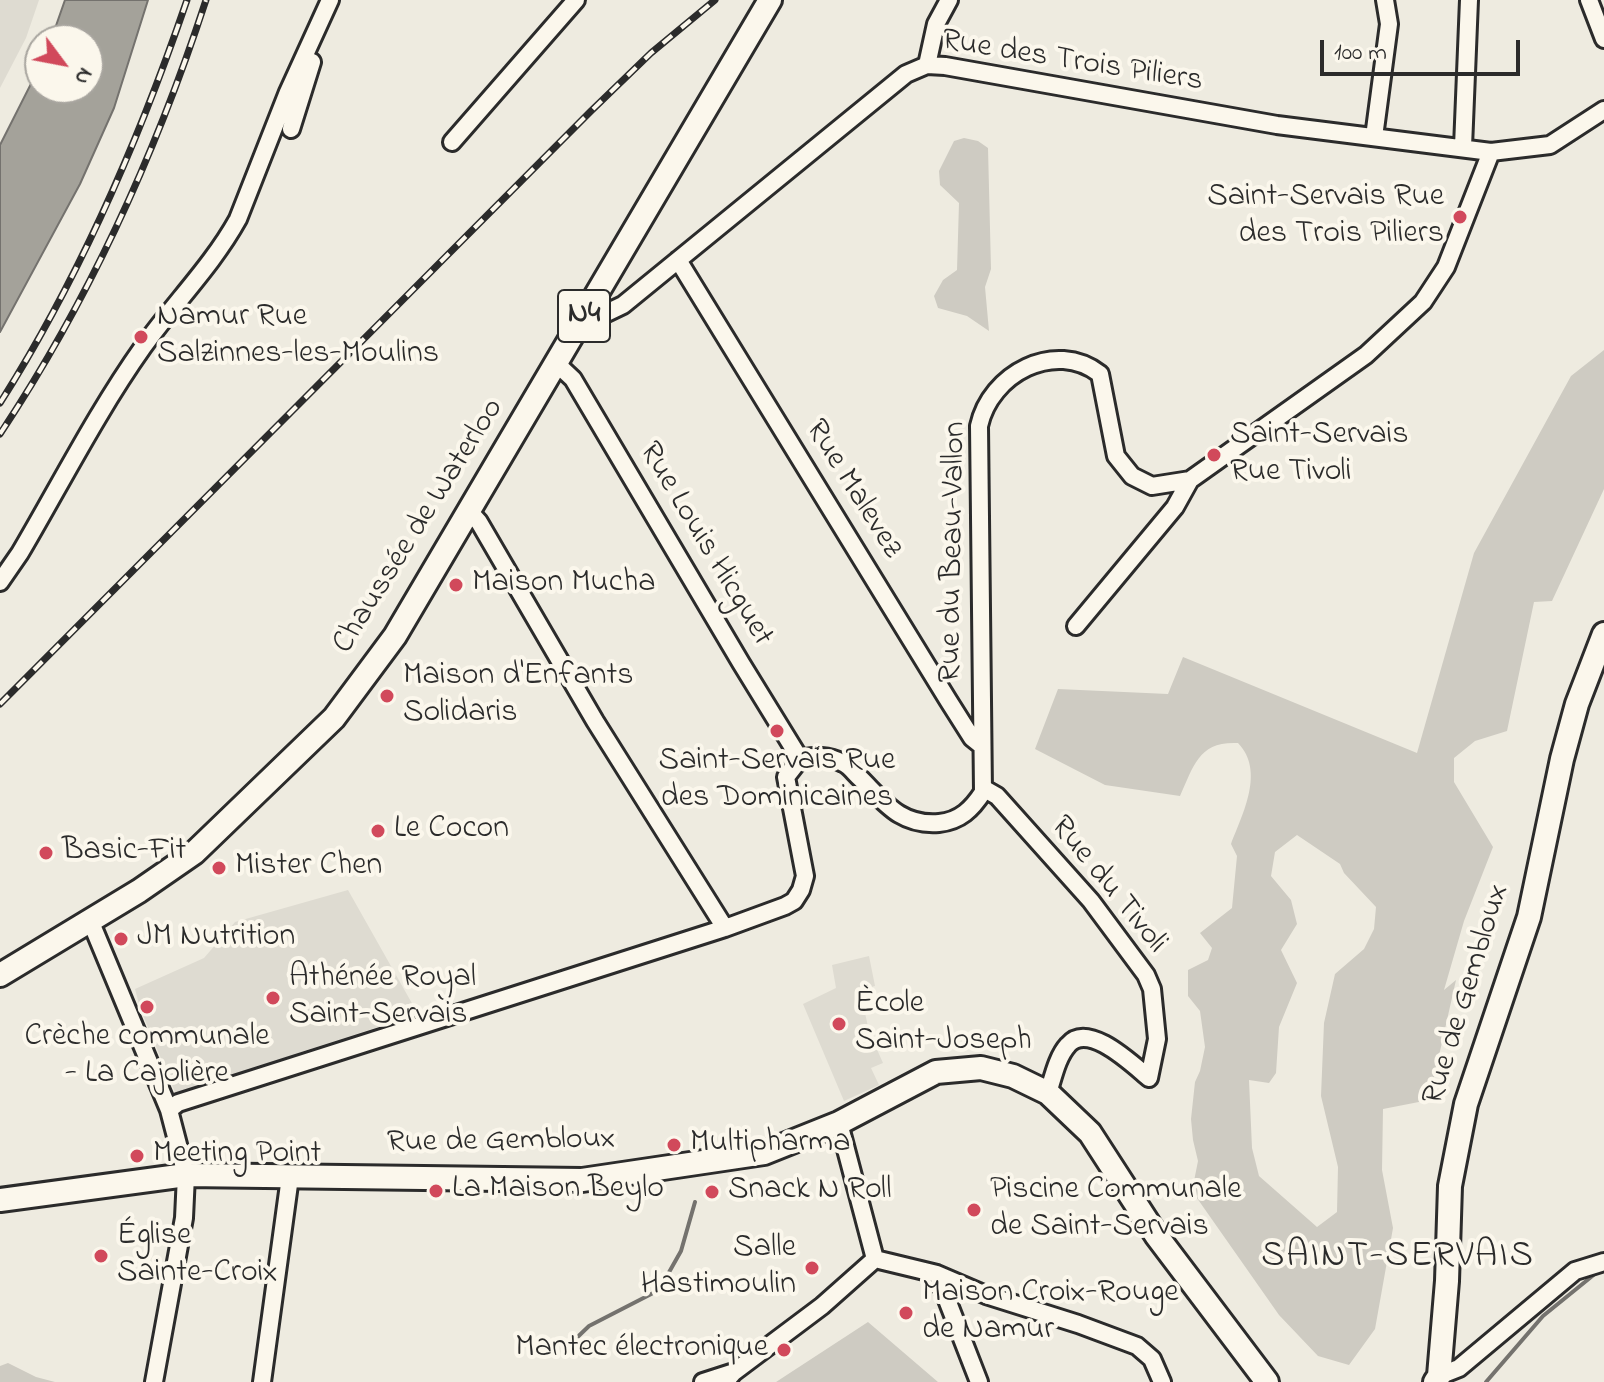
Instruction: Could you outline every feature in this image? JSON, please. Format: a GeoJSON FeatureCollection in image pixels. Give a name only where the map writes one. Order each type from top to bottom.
{"type":"FeatureCollection","features":[{"type":"Feature","properties":{"kind":"main road","name":"Chaussée de Waterloo"},"geometry":{"type":"LineString","coordinates":[[0,975],[139,891],[194,853],[334,718],[389,645],[770,0]]}},
{"type":"Feature","properties":{"kind":"main road","name":"Rue de Gembloux"},"geometry":{"type":"LineString","coordinates":[[1437,1379],[1447,1281],[1450,1186],[1466,1104],[1529,917],[1562,759],[1577,704],[1604,634]]}},
{"type":"Feature","properties":{"kind":"main road","name":"Rue de Gembloux"},"geometry":{"type":"LineString","coordinates":[[0,1200],[186,1175],[582,1180],[764,1153],[839,1123],[936,1072],[981,1068],[1013,1076],[1048,1093],[1090,1133],[1156,1235],[1267,1382]]}},
{"type":"Feature","properties":{"kind":"street"},"geometry":{"type":"LineString","coordinates":[[452,142],[576,0]]}},
{"type":"Feature","properties":{"kind":"street"},"geometry":{"type":"LineString","coordinates":[[927,65],[936,24],[949,0]]}},
{"type":"Feature","properties":{"kind":"street"},"geometry":{"type":"LineString","coordinates":[[1374,137],[1389,24],[1385,0]]}},
{"type":"Feature","properties":{"kind":"street"},"geometry":{"type":"LineString","coordinates":[[1463,147],[1469,0]]}},
{"type":"Feature","properties":{"kind":"street"},"geometry":{"type":"LineString","coordinates":[[1589,0],[1604,39]]}},
{"type":"Feature","properties":{"kind":"street"},"geometry":{"type":"LineString","coordinates":[[291,129],[310,67],[335,16],[328,4]]}},
{"type":"Feature","properties":{"kind":"street"},"geometry":{"type":"LineString","coordinates":[[0,582],[143,348],[215,259],[233,228],[288,92],[328,4]]}},
{"type":"Feature","properties":{"kind":"street","name":"Rue des Trois Piliers"},"geometry":{"type":"LineString","coordinates":[[586,313],[598,317],[623,305],[906,74],[927,65],[1277,125],[1491,152]]}},
{"type":"Feature","properties":{"kind":"street"},"geometry":{"type":"LineString","coordinates":[[1491,152],[1550,145],[1604,110]]}},
{"type":"Feature","properties":{"kind":"street","name":"Rue du Beau-Vallon"},"geometry":{"type":"LineString","coordinates":[[983,788],[979,426],[988,398],[1018,370],[1073,359],[1086,363],[1100,374],[1116,456],[1132,476],[1152,486],[1190,480],[1366,355],[1423,302],[1446,267],[1491,152]]}},
{"type":"Feature","properties":{"kind":"street","name":"Rue Malevez"},"geometry":{"type":"LineString","coordinates":[[678,260],[948,700],[972,738],[982,746]]}},
{"type":"Feature","properties":{"kind":"street","name":"Rue Louis Hicguet"},"geometry":{"type":"LineString","coordinates":[[556,363],[573,379],[800,759]]}},
{"type":"Feature","properties":{"kind":"street"},"geometry":{"type":"LineString","coordinates":[[1076,626],[1175,507],[1190,480]]}},
{"type":"Feature","properties":{"kind":"street"},"geometry":{"type":"LineString","coordinates":[[469,511],[479,522],[595,721],[725,928]]}},
{"type":"Feature","properties":{"kind":"street"},"geometry":{"type":"LineString","coordinates":[[169,1110],[178,1103],[725,928],[794,901],[805,876],[786,777],[800,759],[820,755],[845,763],[893,811],[916,823],[942,822],[963,815],[975,805],[983,788]]}},
{"type":"Feature","properties":{"kind":"street","name":"Rue du Tivoli"},"geometry":{"type":"LineString","coordinates":[[983,788],[997,796],[1091,901],[1146,975],[1152,989],[1157,1039],[1149,1078],[1104,1042],[1082,1038],[1068,1044],[1048,1093]]}},
{"type":"Feature","properties":{"kind":"street"},"geometry":{"type":"LineString","coordinates":[[90,920],[169,1110],[186,1175],[184,1218],[154,1382]]}},
{"type":"Feature","properties":{"kind":"street"},"geometry":{"type":"LineString","coordinates":[[839,1123],[875,1259]]}},
{"type":"Feature","properties":{"kind":"street"},"geometry":{"type":"LineString","coordinates":[[262,1382],[290,1177]]}},
{"type":"Feature","properties":{"kind":"street"},"geometry":{"type":"LineString","coordinates":[[875,1259],[937,1274],[986,1295],[1137,1346],[1152,1359],[1162,1382]]}},
{"type":"Feature","properties":{"kind":"street"},"geometry":{"type":"LineString","coordinates":[[703,1382],[730,1377],[822,1306],[875,1259]]}},
{"type":"Feature","properties":{"kind":"street"},"geometry":{"type":"LineString","coordinates":[[1437,1379],[1459,1368],[1575,1271],[1604,1262]]}},
{"type":"Feature","properties":{"kind":"street"},"geometry":{"type":"LineString","coordinates":[[937,1274],[979,1382]]}},
{"type":"Feature","properties":{"kind":"shaded area"},"geometry":{"type":"Polygon","coordinates":[[[0,0],[39,0],[31,24],[24,24],[24,42],[0,88],[0,0]]]}},
{"type":"Feature","properties":{"kind":"shaded area"},"geometry":{"type":"Polygon","coordinates":[[[65,0],[148,0],[114,108],[80,184],[0,332],[0,145],[24,98],[24,104],[104,104],[104,24],[57,24],[65,0]]]}},
{"type":"Feature","properties":{"kind":"shaded area"},"geometry":{"type":"Polygon","coordinates":[[[964,138],[978,141],[988,148],[991,269],[985,287],[989,331],[967,316],[938,308],[934,296],[943,280],[957,270],[959,203],[940,185],[939,171],[954,141],[964,138]]]}},
{"type":"Feature","properties":{"kind":"shaded area"},"geometry":{"type":"Polygon","coordinates":[[[1604,350],[1604,489],[1552,601],[1534,602],[1507,731],[1475,741],[1454,758],[1454,782],[1493,847],[1464,921],[1444,990],[1456,980],[1429,1100],[1383,1109],[1382,1170],[1393,1228],[1375,1329],[1349,1365],[1318,1356],[1279,1315],[1192,1191],[1198,1161],[1191,1119],[1195,1082],[1205,1047],[1200,1011],[1188,996],[1188,970],[1208,960],[1212,948],[1200,933],[1232,908],[1237,856],[1231,844],[1246,806],[1251,779],[1246,754],[1238,743],[1225,743],[1206,751],[1194,765],[1180,796],[1105,785],[1035,749],[1058,689],[1168,694],[1183,657],[1417,753],[1474,553],[1571,376],[1604,350]],[[1297,835],[1275,852],[1271,876],[1291,900],[1297,924],[1281,950],[1297,983],[1279,1027],[1276,1073],[1269,1083],[1249,1080],[1252,1148],[1259,1176],[1317,1227],[1337,1212],[1338,1167],[1321,1096],[1324,1023],[1335,974],[1364,949],[1374,929],[1376,907],[1344,873],[1340,864],[1297,835]]]}},
{"type":"Feature","properties":{"kind":"shaded area","name":"Athénée Royal Saint-Servais"},"geometry":{"type":"Polygon","coordinates":[[[348,890],[418,1014],[295,1054],[296,1060],[177,1097],[135,989],[204,958],[235,922],[348,890]]]}},
{"type":"Feature","properties":{"kind":"shaded area","name":"Ècole Saint-Joseph"},"geometry":{"type":"Polygon","coordinates":[[[869,956],[875,986],[860,990],[872,1045],[875,1045],[883,1063],[871,1068],[879,1085],[844,1101],[803,1004],[836,988],[832,965],[869,956]]]}},
{"type":"Feature","properties":{"kind":"shaded area"},"geometry":{"type":"Polygon","coordinates":[[[868,1322],[938,1382],[776,1382],[868,1322]]]}},
{"type":"Feature","properties":{"kind":"shaded area"},"geometry":{"type":"Polygon","coordinates":[[[8,1363],[36,1377],[55,1382],[0,1382],[0,1366],[8,1363]]]}},
{"type":"Feature","properties":{"kind":"waterway"},"geometry":{"type":"LineString","coordinates":[[563,1351],[589,1326],[659,1290],[681,1251],[695,1202]]}},
{"type":"Feature","properties":{"kind":"waterway"},"geometry":{"type":"LineString","coordinates":[[1486,1382],[1543,1316],[1596,1273]]}},
{"type":"Feature","properties":{"kind":"railway"},"geometry":{"type":"LineString","coordinates":[[0,403],[56,307],[106,207],[149,104],[187,0]]}},
{"type":"Feature","properties":{"kind":"railway"},"geometry":{"type":"LineString","coordinates":[[0,434],[63,331],[118,224],[165,114],[206,0]]}},
{"type":"Feature","properties":{"kind":"railway"},"geometry":{"type":"LineString","coordinates":[[0,704],[591,111],[651,53],[715,0]]}},
{"type":"Feature","properties":{"kind":"place","name":"Saint-Servais Rue des Trois Piliers"},"geometry":{"type":"Point","coordinates":[1460,217]}},
{"type":"Feature","properties":{"kind":"place","name":"Namur Rue Salzinnes-les-Moulins"},"geometry":{"type":"Point","coordinates":[141,337]}},
{"type":"Feature","properties":{"kind":"place","name":"Saint-Servais Rue Tivoli"},"geometry":{"type":"Point","coordinates":[1214,455]}},
{"type":"Feature","properties":{"kind":"place","name":"Maison Mucha"},"geometry":{"type":"Point","coordinates":[456,585]}},
{"type":"Feature","properties":{"kind":"place","name":"Maison d'Enfants Solidaris"},"geometry":{"type":"Point","coordinates":[387,696]}},
{"type":"Feature","properties":{"kind":"place","name":"Saint-Servais Rue des Dominicaines"},"geometry":{"type":"Point","coordinates":[777,731]}},
{"type":"Feature","properties":{"kind":"place","name":"Le Cocon"},"geometry":{"type":"Point","coordinates":[378,831]}},
{"type":"Feature","properties":{"kind":"place","name":"Basic-Fit"},"geometry":{"type":"Point","coordinates":[46,853]}},
{"type":"Feature","properties":{"kind":"place","name":"Mister Chen"},"geometry":{"type":"Point","coordinates":[219,868]}},
{"type":"Feature","properties":{"kind":"place","name":"JM Nutrition"},"geometry":{"type":"Point","coordinates":[121,939]}},
{"type":"Feature","properties":{"kind":"place","name":"Athénée Royal Saint-Servais"},"geometry":{"type":"Point","coordinates":[273,998]}},
{"type":"Feature","properties":{"kind":"place","name":"Crèche communale - La Cajolière"},"geometry":{"type":"Point","coordinates":[147,1007]}},
{"type":"Feature","properties":{"kind":"place","name":"Ècole Saint-Joseph"},"geometry":{"type":"Point","coordinates":[839,1024]}},
{"type":"Feature","properties":{"kind":"place","name":"Multipharma"},"geometry":{"type":"Point","coordinates":[674,1145]}},
{"type":"Feature","properties":{"kind":"place","name":"Meeting Point"},"geometry":{"type":"Point","coordinates":[137,1156]}},
{"type":"Feature","properties":{"kind":"place","name":"La Maison Beylo"},"geometry":{"type":"Point","coordinates":[436,1191]}},
{"type":"Feature","properties":{"kind":"place","name":"Snack N Roll"},"geometry":{"type":"Point","coordinates":[712,1192]}},
{"type":"Feature","properties":{"kind":"place","name":"Piscine Communale de Saint-Servais"},"geometry":{"type":"Point","coordinates":[974,1210]}},
{"type":"Feature","properties":{"kind":"place","name":"Église Sainte-Croix"},"geometry":{"type":"Point","coordinates":[101,1256]}},
{"type":"Feature","properties":{"kind":"place","name":"Salle Hastimoulin"},"geometry":{"type":"Point","coordinates":[812,1268]}},
{"type":"Feature","properties":{"kind":"place","name":"Maison Croix-Rouge de Namur"},"geometry":{"type":"Point","coordinates":[906,1313]}},
{"type":"Feature","properties":{"kind":"place","name":"Mantec électronique"},"geometry":{"type":"Point","coordinates":[784,1350]}},
{"type":"Feature","properties":{"kind":"district","name":"SAINT-SERVAIS"},"geometry":{"type":"Point","coordinates":[1398,1259]}}]}
